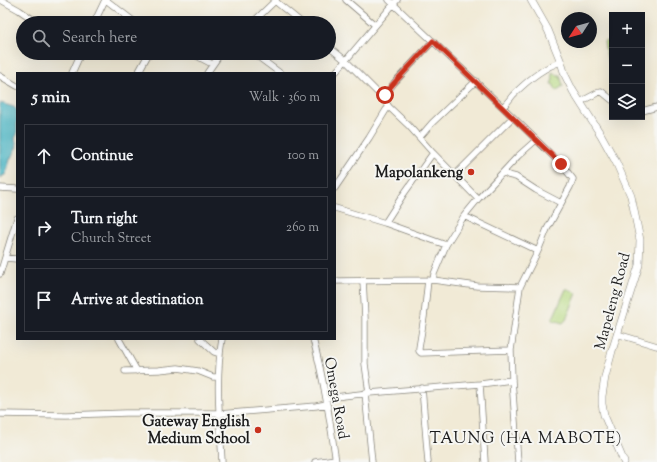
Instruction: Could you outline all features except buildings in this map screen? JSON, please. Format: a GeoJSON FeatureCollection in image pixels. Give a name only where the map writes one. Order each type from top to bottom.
{"type":"FeatureCollection","features":[{"type":"Feature","properties":{"kind":"street"},"geometry":{"type":"LineString","coordinates":[[1,0],[27,16]]}},
{"type":"Feature","properties":{"kind":"street"},"geometry":{"type":"LineString","coordinates":[[97,16],[105,0],[127,16]]}},
{"type":"Feature","properties":{"kind":"street"},"geometry":{"type":"LineString","coordinates":[[346,0],[375,25]]}},
{"type":"Feature","properties":{"kind":"street"},"geometry":{"type":"LineString","coordinates":[[389,0],[396,2],[433,41],[561,164],[573,179],[547,229],[520,287],[511,350],[518,462]]}},
{"type":"Feature","properties":{"kind":"street","name":"Mapeleng Road"},"geometry":{"type":"LineString","coordinates":[[531,0],[548,30],[565,75],[601,135],[623,177],[630,196],[639,232],[639,265],[605,376],[602,396],[604,415],[624,462]]}},
{"type":"Feature","properties":{"kind":"street"},"geometry":{"type":"LineString","coordinates":[[258,16],[272,1],[292,16]]}},
{"type":"Feature","properties":{"kind":"street"},"geometry":{"type":"LineString","coordinates":[[336,72],[396,2]]}},
{"type":"Feature","properties":{"kind":"street"},"geometry":{"type":"LineString","coordinates":[[383,98],[394,83],[433,41]]}},
{"type":"Feature","properties":{"kind":"street"},"geometry":{"type":"LineString","coordinates":[[336,53],[383,98],[389,107],[420,137],[433,153],[478,199]]}},
{"type":"Feature","properties":{"kind":"street"},"geometry":{"type":"LineString","coordinates":[[72,72],[78,60]]}},
{"type":"Feature","properties":{"kind":"street"},"geometry":{"type":"LineString","coordinates":[[139,72],[145,60]]}},
{"type":"Feature","properties":{"kind":"street"},"geometry":{"type":"LineString","coordinates":[[204,60],[212,64]]}},
{"type":"Feature","properties":{"kind":"street"},"geometry":{"type":"LineString","coordinates":[[208,72],[215,60]]}},
{"type":"Feature","properties":{"kind":"street"},"geometry":{"type":"LineString","coordinates":[[262,60],[279,72]]}},
{"type":"Feature","properties":{"kind":"street"},"geometry":{"type":"LineString","coordinates":[[503,107],[529,81],[549,66],[561,62]]}},
{"type":"Feature","properties":{"kind":"street"},"geometry":{"type":"LineString","coordinates":[[0,76],[16,85]]}},
{"type":"Feature","properties":{"kind":"street"},"geometry":{"type":"LineString","coordinates":[[420,137],[432,123],[460,98],[476,81]]}},
{"type":"Feature","properties":{"kind":"street"},"geometry":{"type":"LineString","coordinates":[[580,102],[601,91],[609,98]]}},
{"type":"Feature","properties":{"kind":"street"},"geometry":{"type":"LineString","coordinates":[[336,187],[389,107]]}},
{"type":"Feature","properties":{"kind":"street"},"geometry":{"type":"LineString","coordinates":[[645,110],[657,107]]}},
{"type":"Feature","properties":{"kind":"street"},"geometry":{"type":"LineString","coordinates":[[455,175],[513,117]]}},
{"type":"Feature","properties":{"kind":"street"},"geometry":{"type":"LineString","coordinates":[[511,350],[421,353],[419,348],[431,280],[446,245],[464,216],[478,199],[518,156],[536,140]]}},
{"type":"Feature","properties":{"kind":"street"},"geometry":{"type":"LineString","coordinates":[[385,223],[433,153]]}},
{"type":"Feature","properties":{"kind":"street"},"geometry":{"type":"LineString","coordinates":[[504,172],[508,175],[516,177],[536,190],[561,203]]}},
{"type":"Feature","properties":{"kind":"street"},"geometry":{"type":"LineString","coordinates":[[0,188],[16,189]]}},
{"type":"Feature","properties":{"kind":"street"},"geometry":{"type":"LineString","coordinates":[[336,208],[385,223],[446,245]]}},
{"type":"Feature","properties":{"kind":"street"},"geometry":{"type":"LineString","coordinates":[[464,216],[538,251]]}},
{"type":"Feature","properties":{"kind":"street"},"geometry":{"type":"LineString","coordinates":[[0,273],[16,221]]}},
{"type":"Feature","properties":{"kind":"street"},"geometry":{"type":"LineString","coordinates":[[5,258],[16,259]]}},
{"type":"Feature","properties":{"kind":"street"},"geometry":{"type":"LineString","coordinates":[[363,280],[365,364],[372,462]]}},
{"type":"Feature","properties":{"kind":"street"},"geometry":{"type":"LineString","coordinates":[[336,281],[431,280],[477,286],[520,287]]}},
{"type":"Feature","properties":{"kind":"street"},"geometry":{"type":"LineString","coordinates":[[617,334],[657,346]]}},
{"type":"Feature","properties":{"kind":"street"},"geometry":{"type":"LineString","coordinates":[[121,340],[137,370]]}},
{"type":"Feature","properties":{"kind":"street"},"geometry":{"type":"LineString","coordinates":[[201,340],[214,352],[220,354]]}},
{"type":"Feature","properties":{"kind":"street"},"geometry":{"type":"LineString","coordinates":[[222,340],[218,377],[222,462]]}},
{"type":"Feature","properties":{"kind":"street","name":"Omega Road"},"geometry":{"type":"LineString","coordinates":[[314,340],[327,401],[335,460]]}},
{"type":"Feature","properties":{"kind":"street"},"geometry":{"type":"LineString","coordinates":[[125,371],[178,368],[194,370],[218,377]]}},
{"type":"Feature","properties":{"kind":"street"},"geometry":{"type":"LineString","coordinates":[[0,414],[219,414],[316,406],[327,401],[367,393],[512,380]]}},
{"type":"Feature","properties":{"kind":"street"},"geometry":{"type":"LineString","coordinates":[[480,384],[485,462]]}},
{"type":"Feature","properties":{"kind":"street"},"geometry":{"type":"LineString","coordinates":[[422,388],[428,462]]}},
{"type":"Feature","properties":{"kind":"street"},"geometry":{"type":"LineString","coordinates":[[315,462],[335,460]]}},
{"type":"Feature","properties":{"kind":"green space"},"geometry":{"type":"Polygon","coordinates":[[[609,41],[609,62],[608,61],[604,42],[609,41]]]}},
{"type":"Feature","properties":{"kind":"green space"},"geometry":{"type":"Polygon","coordinates":[[[552,72],[560,75],[563,86],[557,90],[553,84],[551,84],[553,79],[552,72]]]}},
{"type":"Feature","properties":{"kind":"green space"},"geometry":{"type":"Polygon","coordinates":[[[566,289],[577,293],[566,320],[563,323],[552,320],[566,289]]]}},
{"type":"Feature","properties":{"kind":"water"},"geometry":{"type":"Polygon","coordinates":[[[0,103],[16,109],[16,148],[10,160],[6,174],[0,178],[0,103]]]}},
{"type":"Feature","properties":{"kind":"place","name":"Mapolankeng"},"geometry":{"type":"Point","coordinates":[471,172]}},
{"type":"Feature","properties":{"kind":"place","name":"Gateway English Medium School"},"geometry":{"type":"Point","coordinates":[258,430]}},
{"type":"Feature","properties":{"kind":"district","name":"TAUNG (HA MABOTE)"},"geometry":{"type":"Point","coordinates":[526,437]}},
{"type":"Feature","properties":{"kind":"route"},"geometry":{"type":"LineString","coordinates":[[385,95],[394,83],[433,41],[561,164]]}}]}
